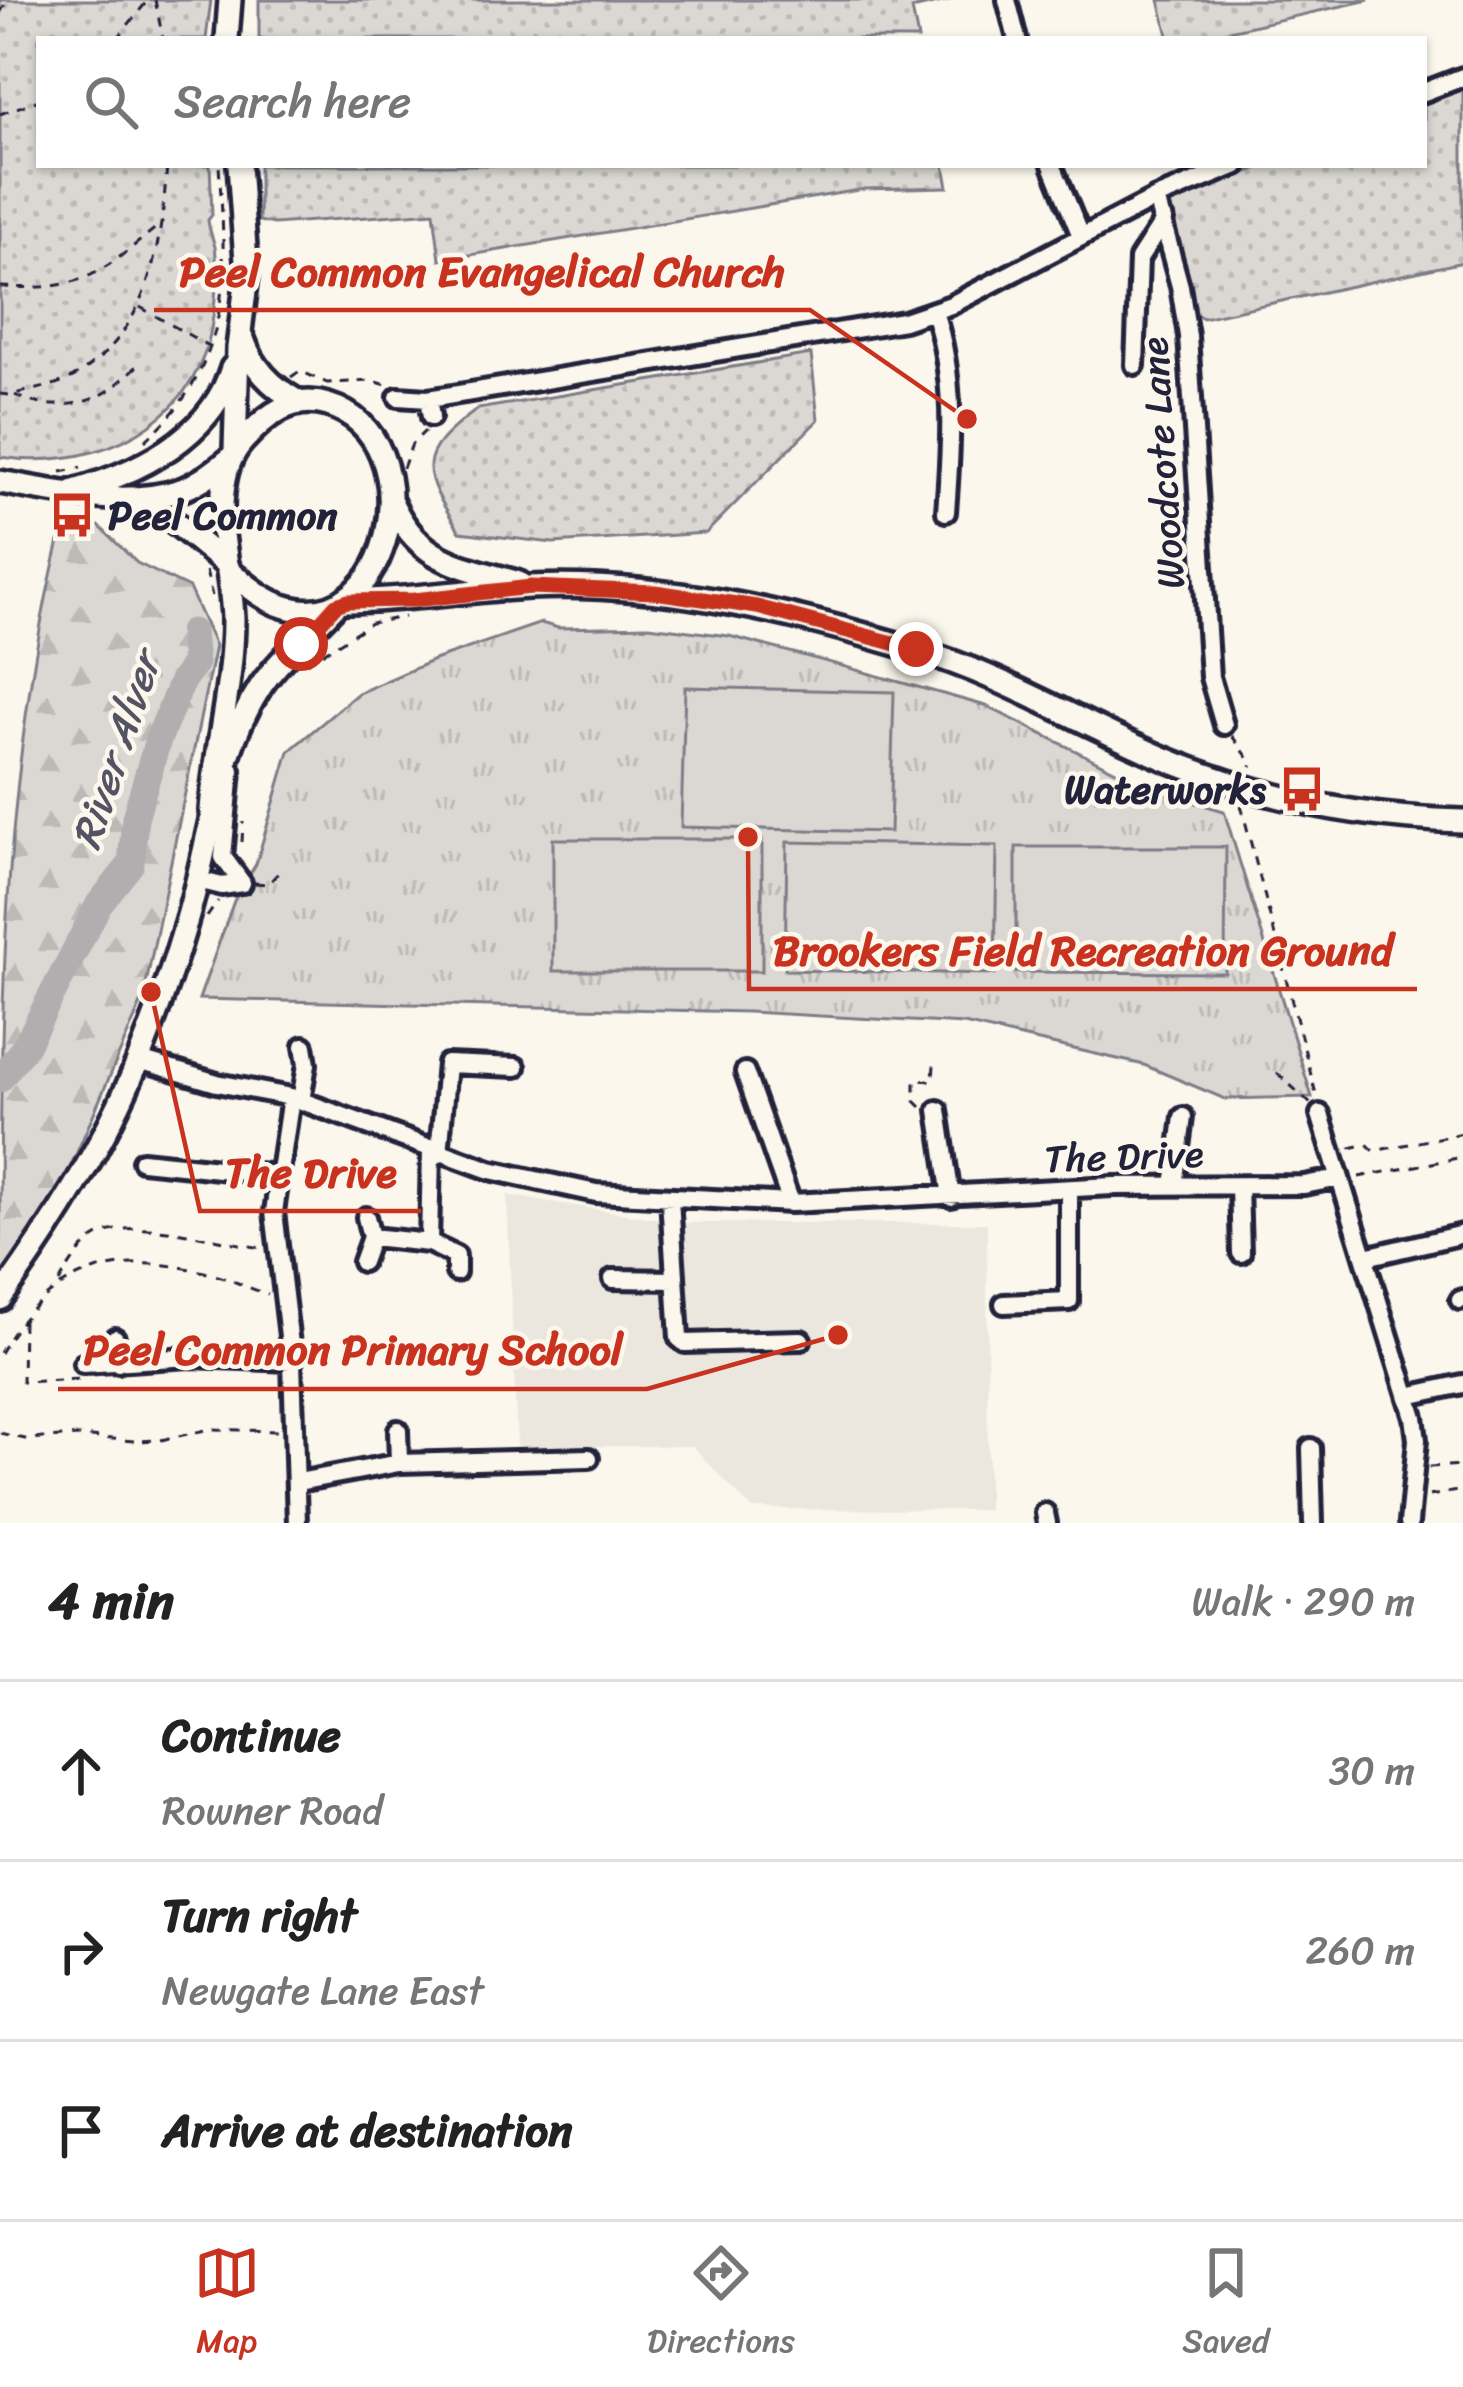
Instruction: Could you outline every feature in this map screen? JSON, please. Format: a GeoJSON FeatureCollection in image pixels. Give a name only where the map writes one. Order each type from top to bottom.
{"type":"FeatureCollection","features":[{"type":"Feature","properties":{"kind":"main road"},"geometry":{"type":"LineString","coordinates":[[227,36],[230,0]]}},
{"type":"Feature","properties":{"kind":"main road"},"geometry":{"type":"LineString","coordinates":[[212,811],[214,755],[232,628],[222,497],[232,455],[247,275],[239,168]]}},
{"type":"Feature","properties":{"kind":"main road"},"geometry":{"type":"LineString","coordinates":[[240,340],[274,388],[297,401],[337,408],[368,427],[384,459],[390,497],[404,527],[439,559],[531,587]]}},
{"type":"Feature","properties":{"kind":"main road"},"geometry":{"type":"LineString","coordinates":[[68,492],[137,468],[194,430],[230,376],[240,340]]}},
{"type":"Feature","properties":{"kind":"main road"},"geometry":{"type":"LineString","coordinates":[[0,482],[109,497],[184,489],[232,455],[270,415],[297,401]]}},
{"type":"Feature","properties":{"kind":"main road"},"geometry":{"type":"LineString","coordinates":[[109,497],[172,520],[280,606],[302,610],[531,587],[655,592],[757,607],[916,649],[990,675],[1177,764],[1247,789],[1305,806],[1463,821]]}},
{"type":"Feature","properties":{"kind":"main road"},"geometry":{"type":"LineString","coordinates":[[0,1299],[111,1121],[139,1060],[198,880],[233,741],[263,684],[371,574],[384,540],[390,497]]}},
{"type":"Feature","properties":{"kind":"street"},"geometry":{"type":"LineString","coordinates":[[1007,0],[1016,36]]}},
{"type":"Feature","properties":{"kind":"street"},"geometry":{"type":"LineString","coordinates":[[1427,91],[1463,77]]}},
{"type":"Feature","properties":{"kind":"street"},"geometry":{"type":"LineString","coordinates":[[1053,168],[1081,236]]}},
{"type":"Feature","properties":{"kind":"street"},"geometry":{"type":"LineString","coordinates":[[398,397],[432,413],[934,312],[1156,198],[1230,168]]}},
{"type":"Feature","properties":{"kind":"street","name":"Woodcote Lane"},"geometry":{"type":"LineString","coordinates":[[1156,198],[1188,335],[1210,676],[1224,724]]}},
{"type":"Feature","properties":{"kind":"street"},"geometry":{"type":"LineString","coordinates":[[1135,365],[1139,260],[1164,220]]}},
{"type":"Feature","properties":{"kind":"street"},"geometry":{"type":"LineString","coordinates":[[934,312],[948,362],[946,512]]}},
{"type":"Feature","properties":{"kind":"street"},"geometry":{"type":"LineString","coordinates":[[225,877],[233,741]]}},
{"type":"Feature","properties":{"kind":"street"},"geometry":{"type":"LineString","coordinates":[[198,880],[225,877],[242,883]]}},
{"type":"Feature","properties":{"kind":"street"},"geometry":{"type":"LineString","coordinates":[[298,1523],[292,1360],[276,1250],[278,1175],[307,1064],[304,1046]]}},
{"type":"Feature","properties":{"kind":"street","name":"The Drive"},"geometry":{"type":"LineString","coordinates":[[139,1060],[296,1099],[435,1153],[532,1181],[596,1193],[791,1203],[1340,1180]]}},
{"type":"Feature","properties":{"kind":"street"},"geometry":{"type":"LineString","coordinates":[[430,1244],[447,1064],[515,1067]]}},
{"type":"Feature","properties":{"kind":"street"},"geometry":{"type":"LineString","coordinates":[[746,1072],[791,1203]]}},
{"type":"Feature","properties":{"kind":"street"},"geometry":{"type":"LineString","coordinates":[[938,1110],[951,1197]]}},
{"type":"Feature","properties":{"kind":"street"},"geometry":{"type":"LineString","coordinates":[[1320,1114],[1408,1396],[1417,1440],[1409,1523]]}},
{"type":"Feature","properties":{"kind":"street"},"geometry":{"type":"LineString","coordinates":[[1174,1186],[1184,1117]]}},
{"type":"Feature","properties":{"kind":"street"},"geometry":{"type":"LineString","coordinates":[[142,1161],[278,1175]]}},
{"type":"Feature","properties":{"kind":"street"},"geometry":{"type":"LineString","coordinates":[[1239,1186],[1241,1253]]}},
{"type":"Feature","properties":{"kind":"street"},"geometry":{"type":"LineString","coordinates":[[1004,1304],[1070,1301],[1070,1189]]}},
{"type":"Feature","properties":{"kind":"street"},"geometry":{"type":"LineString","coordinates":[[670,1199],[679,1338],[685,1342],[801,1340]]}},
{"type":"Feature","properties":{"kind":"street"},"geometry":{"type":"LineString","coordinates":[[362,1262],[371,1237],[366,1217]]}},
{"type":"Feature","properties":{"kind":"street"},"geometry":{"type":"LineString","coordinates":[[1366,1257],[1463,1234]]}},
{"type":"Feature","properties":{"kind":"street"},"geometry":{"type":"LineString","coordinates":[[371,1237],[430,1244],[456,1264]]}},
{"type":"Feature","properties":{"kind":"street"},"geometry":{"type":"LineString","coordinates":[[613,1279],[675,1280]]}},
{"type":"Feature","properties":{"kind":"street"},"geometry":{"type":"LineString","coordinates":[[115,1338],[118,1363]]}},
{"type":"Feature","properties":{"kind":"street"},"geometry":{"type":"LineString","coordinates":[[83,1364],[189,1357],[292,1360]]}},
{"type":"Feature","properties":{"kind":"street"},"geometry":{"type":"LineString","coordinates":[[1408,1396],[1463,1384]]}},
{"type":"Feature","properties":{"kind":"street"},"geometry":{"type":"LineString","coordinates":[[398,1430],[399,1463]]}},
{"type":"Feature","properties":{"kind":"street"},"geometry":{"type":"LineString","coordinates":[[1310,1448],[1313,1523]]}},
{"type":"Feature","properties":{"kind":"street"},"geometry":{"type":"LineString","coordinates":[[298,1482],[399,1463],[589,1458]]}},
{"type":"Feature","properties":{"kind":"path"},"geometry":{"type":"LineString","coordinates":[[0,13],[8,0]]}},
{"type":"Feature","properties":{"kind":"path"},"geometry":{"type":"LineString","coordinates":[[120,36],[152,0]]}},
{"type":"Feature","properties":{"kind":"path"},"geometry":{"type":"LineString","coordinates":[[152,0],[162,36]]}},
{"type":"Feature","properties":{"kind":"path"},"geometry":{"type":"LineString","coordinates":[[0,114],[36,101]]}},
{"type":"Feature","properties":{"kind":"path"},"geometry":{"type":"LineString","coordinates":[[0,394],[71,379],[119,339],[148,291],[163,222],[167,168]]}},
{"type":"Feature","properties":{"kind":"path"},"geometry":{"type":"LineString","coordinates":[[144,441],[186,397],[219,328],[223,269],[219,168]]}},
{"type":"Feature","properties":{"kind":"path"},"geometry":{"type":"LineString","coordinates":[[0,287],[50,289],[101,273],[163,222]]}},
{"type":"Feature","properties":{"kind":"path"},"geometry":{"type":"LineString","coordinates":[[139,307],[212,347]]}},
{"type":"Feature","properties":{"kind":"path"},"geometry":{"type":"LineString","coordinates":[[14,394],[52,406],[100,396],[142,362]]}},
{"type":"Feature","properties":{"kind":"path"},"geometry":{"type":"LineString","coordinates":[[402,470],[432,413]]}},
{"type":"Feature","properties":{"kind":"path"},"geometry":{"type":"LineString","coordinates":[[46,476],[88,467]]}},
{"type":"Feature","properties":{"kind":"path"},"geometry":{"type":"LineString","coordinates":[[204,567],[212,598]]}},
{"type":"Feature","properties":{"kind":"path"},"geometry":{"type":"LineString","coordinates":[[296,670],[370,623],[404,619]]}},
{"type":"Feature","properties":{"kind":"path"},"geometry":{"type":"LineString","coordinates":[[1224,724],[1252,763],[1241,804],[1312,1066],[1320,1114]]}},
{"type":"Feature","properties":{"kind":"path"},"geometry":{"type":"LineString","coordinates":[[198,928],[217,906],[225,877],[240,851],[244,830],[240,810]]}},
{"type":"Feature","properties":{"kind":"path"},"geometry":{"type":"LineString","coordinates":[[242,883],[268,884],[282,869]]}},
{"type":"Feature","properties":{"kind":"path"},"geometry":{"type":"LineString","coordinates":[[934,1064],[933,1081],[915,1081],[915,1101],[938,1110]]}},
{"type":"Feature","properties":{"kind":"path"},"geometry":{"type":"LineString","coordinates":[[1277,1073],[1320,1114]]}},
{"type":"Feature","properties":{"kind":"path"},"geometry":{"type":"LineString","coordinates":[[1330,1153],[1463,1133]]}},
{"type":"Feature","properties":{"kind":"path"},"geometry":{"type":"LineString","coordinates":[[1340,1180],[1463,1157]]}},
{"type":"Feature","properties":{"kind":"path"},"geometry":{"type":"LineString","coordinates":[[0,1353],[23,1319],[58,1285],[76,1255],[109,1230],[155,1231],[276,1250]]}},
{"type":"Feature","properties":{"kind":"path"},"geometry":{"type":"LineString","coordinates":[[58,1285],[91,1269],[125,1262],[173,1265],[220,1276],[265,1294],[282,1293]]}},
{"type":"Feature","properties":{"kind":"path"},"geometry":{"type":"LineString","coordinates":[[23,1319],[22,1382],[81,1382],[83,1364]]}},
{"type":"Feature","properties":{"kind":"path"},"geometry":{"type":"LineString","coordinates":[[0,1433],[25,1439],[80,1436],[134,1441],[210,1429],[296,1429]]}},
{"type":"Feature","properties":{"kind":"path"},"geometry":{"type":"LineString","coordinates":[[1415,1466],[1463,1465]]}},
{"type":"Feature","properties":{"kind":"path"},"geometry":{"type":"LineString","coordinates":[[1412,1500],[1463,1490]]}},
{"type":"Feature","properties":{"kind":"shaded area"},"geometry":{"type":"Polygon","coordinates":[[[507,1195],[684,1223],[987,1223],[988,1510],[752,1509],[692,1446],[517,1446],[507,1195]]]}},
{"type":"Feature","properties":{"kind":"green space"},"geometry":{"type":"Polygon","coordinates":[[[0,0],[211,0],[206,36],[36,36],[36,168],[210,168],[212,215],[208,220],[216,258],[215,299],[206,350],[192,380],[150,425],[94,452],[32,460],[0,457],[0,0]]]}},
{"type":"Feature","properties":{"kind":"green space"},"geometry":{"type":"Polygon","coordinates":[[[259,0],[950,0],[912,9],[917,36],[259,36],[259,0]]]}},
{"type":"Feature","properties":{"kind":"green space"},"geometry":{"type":"Polygon","coordinates":[[[1159,0],[1369,0],[1207,36],[1168,36],[1159,0]]]}},
{"type":"Feature","properties":{"kind":"green space"},"geometry":{"type":"Polygon","coordinates":[[[1463,88],[1463,262],[1203,318],[1192,312],[1170,202],[1258,168],[1427,168],[1427,103],[1463,88]]]}},
{"type":"Feature","properties":{"kind":"green space"},"geometry":{"type":"Polygon","coordinates":[[[259,168],[945,168],[948,187],[865,189],[440,260],[434,212],[274,224],[259,221],[259,168]]]}},
{"type":"Feature","properties":{"kind":"green space"},"geometry":{"type":"Polygon","coordinates":[[[811,354],[818,420],[706,533],[553,543],[460,532],[431,478],[433,452],[478,409],[811,354]]]}},
{"type":"Feature","properties":{"kind":"green space"},"geometry":{"type":"Polygon","coordinates":[[[99,526],[137,563],[189,588],[215,646],[143,999],[47,1222],[0,1285],[7,910],[25,723],[59,541],[99,526]]]}},
{"type":"Feature","properties":{"kind":"green space"},"geometry":{"type":"Polygon","coordinates":[[[541,623],[558,628],[649,626],[729,636],[824,661],[986,706],[1156,791],[1224,811],[1312,1097],[1225,1099],[1144,1065],[964,1024],[748,1012],[199,999],[234,901],[256,864],[289,751],[358,693],[434,660],[541,623]]]}},
{"type":"Feature","properties":{"kind":"green space"},"geometry":{"type":"Polygon","coordinates":[[[685,687],[894,692],[890,832],[681,827],[685,687]]]}},
{"type":"Feature","properties":{"kind":"green space"},"geometry":{"type":"Polygon","coordinates":[[[553,839],[762,839],[762,971],[553,971],[553,839]]]}},
{"type":"Feature","properties":{"kind":"green space"},"geometry":{"type":"Polygon","coordinates":[[[787,842],[997,846],[995,974],[785,970],[787,842]]]}},
{"type":"Feature","properties":{"kind":"green space"},"geometry":{"type":"Polygon","coordinates":[[[1016,847],[1226,847],[1225,973],[1016,972],[1016,847]]]}},
{"type":"Feature","properties":{"kind":"waterway","name":"River Alver"},"geometry":{"type":"LineString","coordinates":[[0,1079],[26,1045],[99,904],[131,864],[135,818],[158,740],[182,681],[195,663],[192,632]]}},
{"type":"Feature","properties":{"kind":"place","name":"Peel Common Evangelical Church"},"geometry":{"type":"Point","coordinates":[967,419]}},
{"type":"Feature","properties":{"kind":"place","name":"Peel Common"},"geometry":{"type":"Point","coordinates":[72,515]}},
{"type":"Feature","properties":{"kind":"place","name":"Waterworks"},"geometry":{"type":"Point","coordinates":[1302,789]}},
{"type":"Feature","properties":{"kind":"place","name":"Brookers Field Recreation Ground"},"geometry":{"type":"Point","coordinates":[748,837]}},
{"type":"Feature","properties":{"kind":"place","name":"The Drive"},"geometry":{"type":"Point","coordinates":[151,992]}},
{"type":"Feature","properties":{"kind":"place","name":"Peel Common Primary School"},"geometry":{"type":"Point","coordinates":[838,1335]}},
{"type":"Feature","properties":{"kind":"route"},"geometry":{"type":"LineString","coordinates":[[301,644],[336,605],[348,601],[414,600],[531,587],[655,592],[757,607],[916,649]]}}]}
